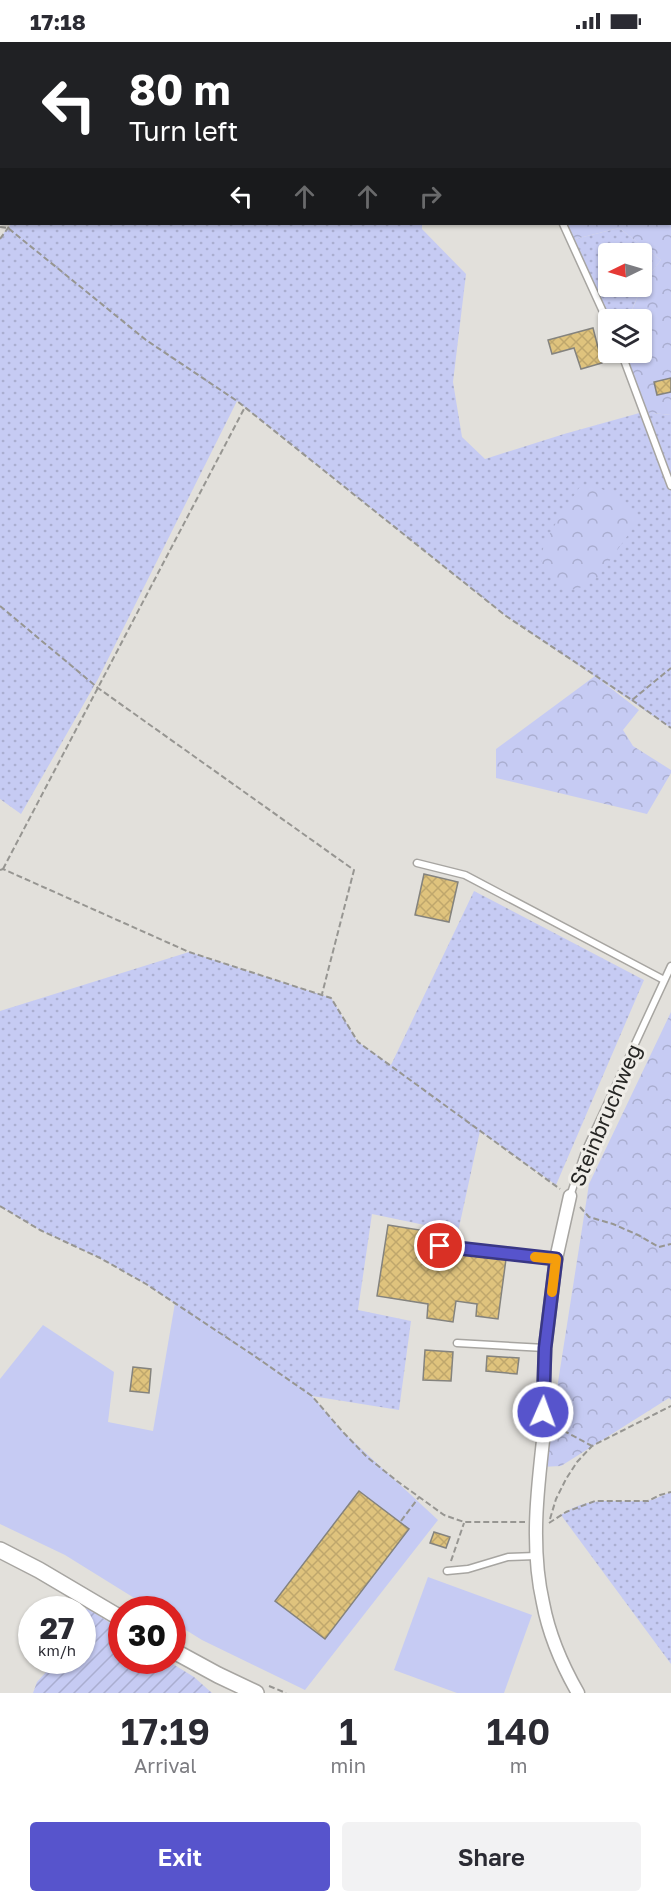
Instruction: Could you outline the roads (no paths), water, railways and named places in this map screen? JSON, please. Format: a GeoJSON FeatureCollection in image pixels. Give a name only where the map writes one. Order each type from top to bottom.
{"type":"FeatureCollection","features":[{"type":"Feature","properties":{"kind":"street","name":"Steinbruchweg"},"geometry":{"type":"LineString","coordinates":[[570,1196],[556,1259],[545,1348],[543,1412],[546,1415],[537,1523],[537,1556],[542,1602],[548,1626],[563,1664],[578,1693]]}},
{"type":"Feature","properties":{"kind":"street"},"geometry":{"type":"LineString","coordinates":[[0,1550],[108,1611]]}},
{"type":"Feature","properties":{"kind":"street"},"geometry":{"type":"LineString","coordinates":[[186,1659],[235,1689],[256,1693]]}},
{"type":"Feature","properties":{"kind":"lane"},"geometry":{"type":"LineString","coordinates":[[562,225],[602,309]]}},
{"type":"Feature","properties":{"kind":"lane"},"geometry":{"type":"LineString","coordinates":[[625,363],[671,486]]}},
{"type":"Feature","properties":{"kind":"lane"},"geometry":{"type":"LineString","coordinates":[[417,863],[465,875],[664,980]]}},
{"type":"Feature","properties":{"kind":"lane","name":"Steinbruchweg"},"geometry":{"type":"LineString","coordinates":[[570,1196],[585,1152],[671,966]]}},
{"type":"Feature","properties":{"kind":"lane"},"geometry":{"type":"LineString","coordinates":[[440,1246],[556,1259]]}},
{"type":"Feature","properties":{"kind":"lane"},"geometry":{"type":"LineString","coordinates":[[457,1343],[545,1348]]}},
{"type":"Feature","properties":{"kind":"lane"},"geometry":{"type":"LineString","coordinates":[[447,1571],[468,1569],[508,1557],[537,1556]]}}]}
